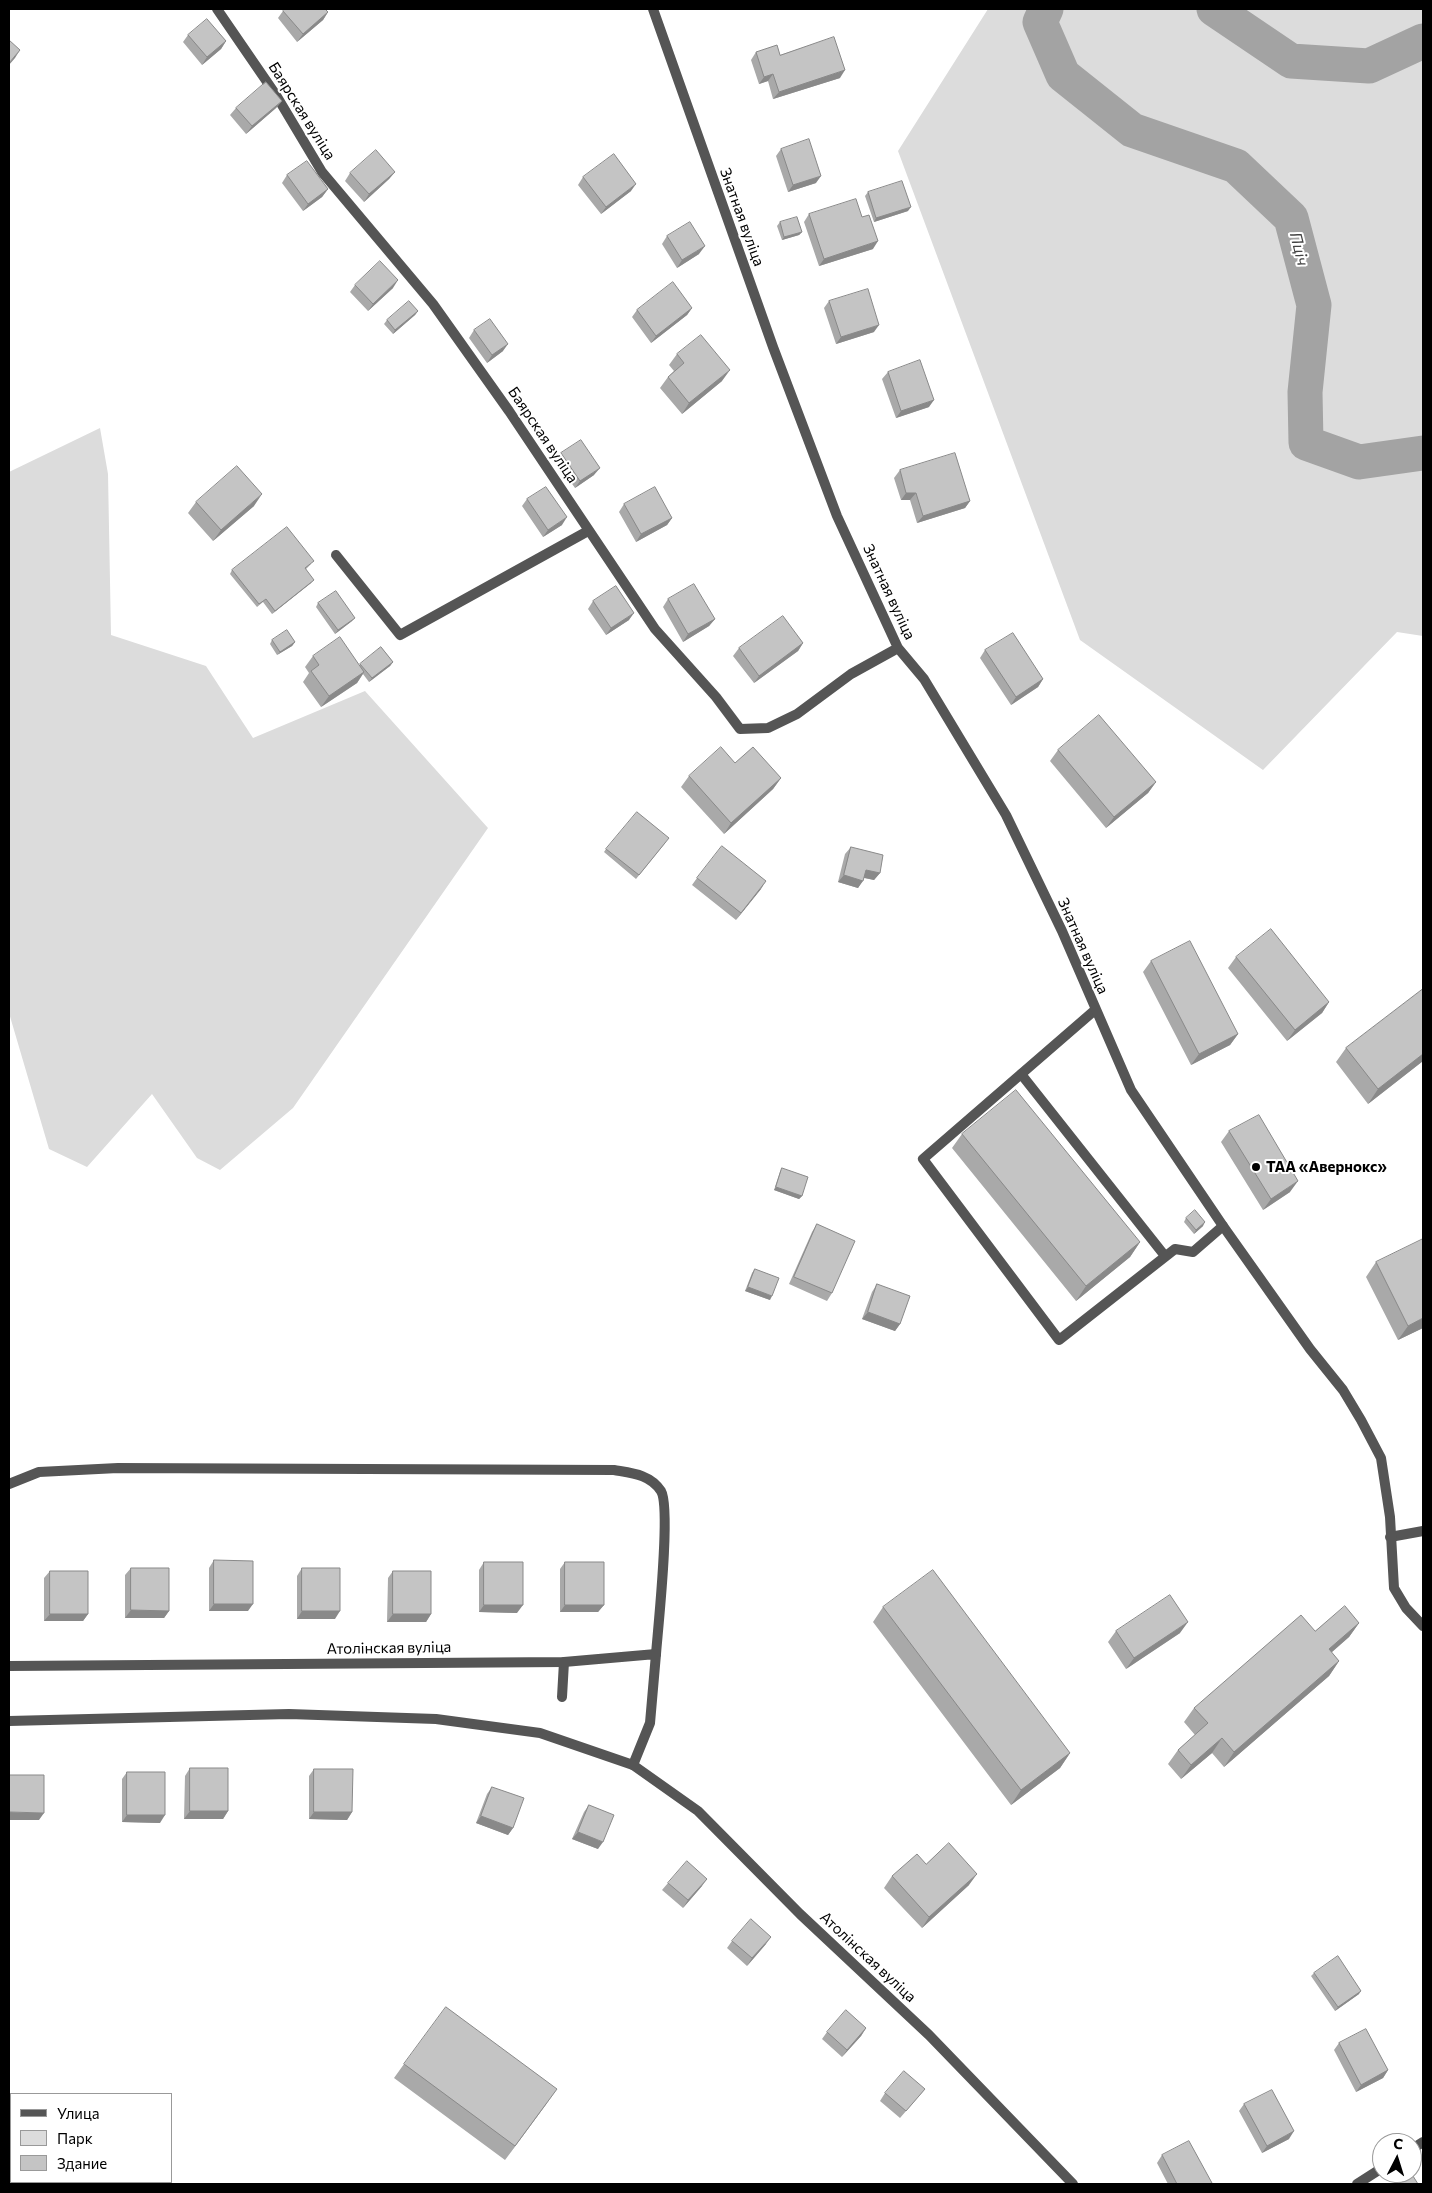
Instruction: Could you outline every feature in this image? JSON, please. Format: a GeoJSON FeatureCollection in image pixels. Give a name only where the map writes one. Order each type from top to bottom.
{"type":"FeatureCollection","features":[{"type":"Feature","properties":{"kind":"street","name":"Баярская вуліца"},"geometry":{"type":"LineString","coordinates":[[218,9],[276,95],[322,172],[433,304],[509,411],[655,629],[716,697],[740,729],[768,728],[796,714],[850,674],[898,648]]}},
{"type":"Feature","properties":{"kind":"street","name":"Знатная вуліца"},"geometry":{"type":"LineString","coordinates":[[653,9],[773,347],[837,516],[898,648],[924,679],[1006,814],[1062,931],[1131,1090],[1223,1226],[1310,1349],[1343,1390],[1381,1458],[1387,1496],[1394,1588],[1406,1608],[1423,1626]]}},
{"type":"Feature","properties":{"kind":"street"},"geometry":{"type":"LineString","coordinates":[[336,555],[400,635],[588,531]]}},
{"type":"Feature","properties":{"kind":"street"},"geometry":{"type":"LineString","coordinates":[[1095,1010],[923,1159],[1059,1340],[1175,1249],[1193,1252],[1223,1226]]}},
{"type":"Feature","properties":{"kind":"street"},"geometry":{"type":"LineString","coordinates":[[1021,1074],[1165,1256]]}},
{"type":"Feature","properties":{"kind":"street"},"geometry":{"type":"LineString","coordinates":[[9,1484],[39,1472],[118,1468],[614,1470],[645,1476],[661,1492],[665,1526],[650,1723],[633,1765]]}},
{"type":"Feature","properties":{"kind":"street"},"geometry":{"type":"LineString","coordinates":[[1390,1537],[1423,1531]]}},
{"type":"Feature","properties":{"kind":"street","name":"Атолінская вуліца"},"geometry":{"type":"LineString","coordinates":[[9,1666],[564,1662],[656,1654]]}},
{"type":"Feature","properties":{"kind":"street"},"geometry":{"type":"LineString","coordinates":[[562,1697],[564,1662]]}},
{"type":"Feature","properties":{"kind":"street","name":"Атолінская вуліца"},"geometry":{"type":"LineString","coordinates":[[9,1721],[289,1714],[436,1719],[540,1734],[633,1765],[698,1811],[800,1914],[929,2035],[1073,2184]]}},
{"type":"Feature","properties":{"kind":"street"},"geometry":{"type":"LineString","coordinates":[[1357,2184],[1372,2174]]}},
{"type":"Feature","properties":{"kind":"green space"},"geometry":{"type":"Polygon","coordinates":[[[988,9],[1423,9],[1423,636],[1397,632],[1263,770],[1080,640],[898,151],[988,9]]]}},
{"type":"Feature","properties":{"kind":"green space"},"geometry":{"type":"Polygon","coordinates":[[[100,428],[108,474],[111,635],[206,666],[253,738],[365,691],[488,828],[293,1108],[220,1170],[197,1158],[152,1094],[87,1167],[49,1149],[9,1013],[9,472],[100,428]]]}},
{"type":"Feature","properties":{"kind":"building"},"geometry":{"type":"Polygon","coordinates":[[[285,9],[325,9],[328,12],[303,34],[283,11],[285,9]]]}},
{"type":"Feature","properties":{"kind":"building"},"geometry":{"type":"Polygon","coordinates":[[[207,19],[226,41],[207,57],[188,35],[207,19]]]}},
{"type":"Feature","properties":{"kind":"building"},"geometry":{"type":"Polygon","coordinates":[[[834,37],[845,70],[779,92],[773,74],[764,77],[756,52],[777,45],[780,55],[834,37]]]}},
{"type":"Feature","properties":{"kind":"building"},"geometry":{"type":"Polygon","coordinates":[[[9,40],[20,50],[9,63],[9,40]]]}},
{"type":"Feature","properties":{"kind":"building"},"geometry":{"type":"Polygon","coordinates":[[[266,82],[282,101],[252,126],[236,108],[266,82]]]}},
{"type":"Feature","properties":{"kind":"building"},"geometry":{"type":"Polygon","coordinates":[[[809,139],[821,176],[793,185],[781,149],[809,139]]]}},
{"type":"Feature","properties":{"kind":"building"},"geometry":{"type":"Polygon","coordinates":[[[376,150],[395,172],[369,194],[350,173],[376,150]]]}},
{"type":"Feature","properties":{"kind":"building"},"geometry":{"type":"Polygon","coordinates":[[[614,154],[636,184],[606,207],[583,177],[614,154]]]}},
{"type":"Feature","properties":{"kind":"building"},"geometry":{"type":"Polygon","coordinates":[[[307,161],[328,189],[308,204],[287,175],[307,161]]]}},
{"type":"Feature","properties":{"kind":"building"},"geometry":{"type":"Polygon","coordinates":[[[902,181],[911,207],[876,218],[868,192],[902,181]]]}},
{"type":"Feature","properties":{"kind":"building"},"geometry":{"type":"Polygon","coordinates":[[[856,199],[862,217],[869,215],[878,241],[824,259],[809,214],[856,199]]]}},
{"type":"Feature","properties":{"kind":"building"},"geometry":{"type":"Polygon","coordinates":[[[797,217],[802,232],[784,237],[780,222],[797,217]]]}},
{"type":"Feature","properties":{"kind":"building"},"geometry":{"type":"Polygon","coordinates":[[[690,222],[705,246],[682,260],[667,236],[690,222]]]}},
{"type":"Feature","properties":{"kind":"building"},"geometry":{"type":"Polygon","coordinates":[[[380,261],[398,280],[373,304],[355,285],[380,261]]]}},
{"type":"Feature","properties":{"kind":"building"},"geometry":{"type":"Polygon","coordinates":[[[673,282],[692,308],[656,336],[637,310],[673,282]]]}},
{"type":"Feature","properties":{"kind":"building"},"geometry":{"type":"Polygon","coordinates":[[[868,289],[879,325],[841,337],[829,301],[868,289]]]}},
{"type":"Feature","properties":{"kind":"building"},"geometry":{"type":"Polygon","coordinates":[[[409,301],[418,311],[395,330],[387,320],[409,301]]]}},
{"type":"Feature","properties":{"kind":"building"},"geometry":{"type":"Polygon","coordinates":[[[490,319],[508,344],[492,355],[474,330],[490,319]]]}},
{"type":"Feature","properties":{"kind":"building"},"geometry":{"type":"Polygon","coordinates":[[[701,335],[730,370],[689,403],[668,377],[684,363],[677,354],[701,335]]]}},
{"type":"Feature","properties":{"kind":"building"},"geometry":{"type":"Polygon","coordinates":[[[920,360],[934,400],[901,411],[888,372],[920,360]]]}},
{"type":"Feature","properties":{"kind":"building"},"geometry":{"type":"Polygon","coordinates":[[[581,440],[600,468],[580,481],[561,453],[581,440]]]}},
{"type":"Feature","properties":{"kind":"building"},"geometry":{"type":"Polygon","coordinates":[[[955,453],[970,501],[923,516],[916,493],[906,493],[900,470],[955,453]]]}},
{"type":"Feature","properties":{"kind":"building"},"geometry":{"type":"Polygon","coordinates":[[[237,466],[262,494],[221,530],[196,502],[237,466]]]}},
{"type":"Feature","properties":{"kind":"building"},"geometry":{"type":"Polygon","coordinates":[[[546,487],[567,517],[548,530],[527,499],[546,487]]]}},
{"type":"Feature","properties":{"kind":"building"},"geometry":{"type":"Polygon","coordinates":[[[655,487],[672,518],[641,534],[624,504],[655,487]]]}},
{"type":"Feature","properties":{"kind":"building"},"geometry":{"type":"Polygon","coordinates":[[[287,527],[314,561],[305,568],[314,580],[275,611],[266,599],[259,604],[232,570],[287,527]]]}},
{"type":"Feature","properties":{"kind":"building"},"geometry":{"type":"Polygon","coordinates":[[[694,584],[715,619],[688,634],[668,599],[694,584]]]}},
{"type":"Feature","properties":{"kind":"building"},"geometry":{"type":"Polygon","coordinates":[[[616,586],[634,613],[611,628],[593,601],[616,586]]]}},
{"type":"Feature","properties":{"kind":"building"},"geometry":{"type":"Polygon","coordinates":[[[336,591],[355,618],[338,630],[318,603],[336,591]]]}},
{"type":"Feature","properties":{"kind":"building"},"geometry":{"type":"Polygon","coordinates":[[[783,616],[803,643],[759,676],[739,648],[783,616]]]}},
{"type":"Feature","properties":{"kind":"building"},"geometry":{"type":"Polygon","coordinates":[[[287,630],[295,642],[280,652],[272,640],[287,630]]]}},
{"type":"Feature","properties":{"kind":"building"},"geometry":{"type":"Polygon","coordinates":[[[1013,633],[1043,679],[1016,697],[985,650],[1013,633]]]}},
{"type":"Feature","properties":{"kind":"building"},"geometry":{"type":"Polygon","coordinates":[[[340,637],[364,672],[329,696],[311,671],[319,665],[313,656],[340,637]]]}},
{"type":"Feature","properties":{"kind":"building"},"geometry":{"type":"Polygon","coordinates":[[[381,647],[393,662],[372,678],[360,664],[381,647]]]}},
{"type":"Feature","properties":{"kind":"building"},"geometry":{"type":"Polygon","coordinates":[[[1099,715],[1156,782],[1114,817],[1058,750],[1099,715]]]}},
{"type":"Feature","properties":{"kind":"building"},"geometry":{"type":"Polygon","coordinates":[[[721,747],[735,763],[753,747],[781,778],[731,823],[689,776],[721,747]]]}},
{"type":"Feature","properties":{"kind":"building"},"geometry":{"type":"Polygon","coordinates":[[[637,812],[669,838],[639,875],[606,849],[637,812]]]}},
{"type":"Feature","properties":{"kind":"building"},"geometry":{"type":"Polygon","coordinates":[[[722,846],[766,881],[741,913],[697,878],[722,846]]]}},
{"type":"Feature","properties":{"kind":"building"},"geometry":{"type":"Polygon","coordinates":[[[851,847],[883,855],[880,873],[866,870],[863,881],[844,875],[851,847]]]}},
{"type":"Feature","properties":{"kind":"building"},"geometry":{"type":"Polygon","coordinates":[[[1271,929],[1329,1002],[1295,1030],[1236,957],[1271,929]]]}},
{"type":"Feature","properties":{"kind":"building"},"geometry":{"type":"Polygon","coordinates":[[[1190,941],[1238,1034],[1199,1054],[1151,961],[1190,941]]]}},
{"type":"Feature","properties":{"kind":"building"},"geometry":{"type":"Polygon","coordinates":[[[1423,989],[1423,1054],[1378,1089],[1346,1048],[1423,989]]]}},
{"type":"Feature","properties":{"kind":"building"},"geometry":{"type":"Polygon","coordinates":[[[1016,1090],[1140,1242],[1086,1286],[962,1134],[1016,1090]]]}},
{"type":"Feature","properties":{"kind":"building"},"geometry":{"type":"Polygon","coordinates":[[[1259,1115],[1298,1181],[1271,1199],[1229,1131],[1259,1115]]]}},
{"type":"Feature","properties":{"kind":"building"},"geometry":{"type":"Polygon","coordinates":[[[782,1168],[808,1177],[802,1196],[776,1187],[782,1168]]]}},
{"type":"Feature","properties":{"kind":"building"},"geometry":{"type":"Polygon","coordinates":[[[1195,1210],[1205,1222],[1196,1230],[1186,1218],[1195,1210]]]}},
{"type":"Feature","properties":{"kind":"building"},"geometry":{"type":"Polygon","coordinates":[[[817,1224],[855,1241],[832,1293],[794,1277],[817,1224]]]}},
{"type":"Feature","properties":{"kind":"building"},"geometry":{"type":"Polygon","coordinates":[[[1423,1239],[1423,1318],[1408,1326],[1376,1262],[1423,1239]]]}},
{"type":"Feature","properties":{"kind":"building"},"geometry":{"type":"Polygon","coordinates":[[[755,1269],[779,1278],[772,1296],[748,1287],[755,1269]]]}},
{"type":"Feature","properties":{"kind":"building"},"geometry":{"type":"Polygon","coordinates":[[[877,1284],[910,1296],[900,1324],[868,1312],[877,1284]]]}},
{"type":"Feature","properties":{"kind":"building"},"geometry":{"type":"Polygon","coordinates":[[[214,1560],[253,1561],[253,1604],[214,1604],[214,1560]]]}},
{"type":"Feature","properties":{"kind":"building"},"geometry":{"type":"Polygon","coordinates":[[[484,1562],[523,1562],[523,1605],[484,1605],[484,1562]]]}},
{"type":"Feature","properties":{"kind":"building"},"geometry":{"type":"Polygon","coordinates":[[[565,1562],[604,1562],[604,1605],[565,1605],[565,1562]]]}},
{"type":"Feature","properties":{"kind":"building"},"geometry":{"type":"Polygon","coordinates":[[[131,1568],[169,1568],[169,1611],[131,1610],[131,1568]]]}},
{"type":"Feature","properties":{"kind":"building"},"geometry":{"type":"Polygon","coordinates":[[[302,1568],[340,1568],[340,1611],[302,1611],[302,1568]]]}},
{"type":"Feature","properties":{"kind":"building"},"geometry":{"type":"Polygon","coordinates":[[[933,1570],[1070,1753],[1021,1790],[883,1607],[933,1570]]]}},
{"type":"Feature","properties":{"kind":"building"},"geometry":{"type":"Polygon","coordinates":[[[50,1571],[88,1571],[88,1614],[50,1614],[50,1571]]]}},
{"type":"Feature","properties":{"kind":"building"},"geometry":{"type":"Polygon","coordinates":[[[393,1571],[431,1571],[431,1614],[393,1614],[393,1571]]]}},
{"type":"Feature","properties":{"kind":"building"},"geometry":{"type":"Polygon","coordinates":[[[1170,1595],[1188,1622],[1134,1658],[1116,1631],[1170,1595]]]}},
{"type":"Feature","properties":{"kind":"building"},"geometry":{"type":"Polygon","coordinates":[[[1345,1606],[1359,1623],[1329,1649],[1339,1661],[1234,1752],[1222,1738],[1191,1765],[1178,1750],[1208,1723],[1194,1708],[1301,1615],[1315,1631],[1345,1606]]]}},
{"type":"Feature","properties":{"kind":"building"},"geometry":{"type":"Polygon","coordinates":[[[190,1768],[228,1768],[228,1811],[190,1811],[190,1768]]]}},
{"type":"Feature","properties":{"kind":"building"},"geometry":{"type":"Polygon","coordinates":[[[314,1769],[353,1769],[352,1812],[314,1812],[314,1769]]]}},
{"type":"Feature","properties":{"kind":"building"},"geometry":{"type":"Polygon","coordinates":[[[127,1772],[165,1772],[165,1815],[127,1815],[127,1772]]]}},
{"type":"Feature","properties":{"kind":"building"},"geometry":{"type":"Polygon","coordinates":[[[9,1775],[44,1775],[44,1813],[9,1812],[9,1775]]]}},
{"type":"Feature","properties":{"kind":"building"},"geometry":{"type":"Polygon","coordinates":[[[492,1787],[524,1798],[513,1828],[481,1816],[492,1787]]]}},
{"type":"Feature","properties":{"kind":"building"},"geometry":{"type":"Polygon","coordinates":[[[589,1805],[614,1815],[603,1842],[578,1832],[589,1805]]]}},
{"type":"Feature","properties":{"kind":"building"},"geometry":{"type":"Polygon","coordinates":[[[949,1843],[977,1874],[929,1917],[892,1876],[917,1854],[926,1864],[949,1843]]]}},
{"type":"Feature","properties":{"kind":"building"},"geometry":{"type":"Polygon","coordinates":[[[687,1861],[707,1879],[688,1900],[668,1883],[687,1861]]]}},
{"type":"Feature","properties":{"kind":"building"},"geometry":{"type":"Polygon","coordinates":[[[751,1919],[771,1937],[752,1958],[732,1941],[751,1919]]]}},
{"type":"Feature","properties":{"kind":"building"},"geometry":{"type":"Polygon","coordinates":[[[1338,1956],[1361,1991],[1338,2007],[1314,1973],[1338,1956]]]}},
{"type":"Feature","properties":{"kind":"building"},"geometry":{"type":"Polygon","coordinates":[[[446,2007],[557,2089],[515,2146],[404,2064],[446,2007]]]}},
{"type":"Feature","properties":{"kind":"building"},"geometry":{"type":"Polygon","coordinates":[[[846,2010],[866,2028],[847,2050],[827,2032],[846,2010]]]}},
{"type":"Feature","properties":{"kind":"building"},"geometry":{"type":"Polygon","coordinates":[[[1366,2029],[1388,2070],[1361,2085],[1339,2043],[1366,2029]]]}},
{"type":"Feature","properties":{"kind":"building"},"geometry":{"type":"Polygon","coordinates":[[[904,2071],[925,2089],[906,2111],[885,2093],[904,2071]]]}},
{"type":"Feature","properties":{"kind":"building"},"geometry":{"type":"Polygon","coordinates":[[[1272,2090],[1294,2131],[1267,2146],[1244,2104],[1272,2090]]]}},
{"type":"Feature","properties":{"kind":"building"},"geometry":{"type":"Polygon","coordinates":[[[1189,2141],[1212,2183],[1177,2184],[1162,2155],[1189,2141]]]}},
{"type":"Feature","properties":{"kind":"building"},"geometry":{"type":"Polygon","coordinates":[[[1417,2183],[1418,2184],[1398,2184],[1417,2183]]]}},
{"type":"Feature","properties":{"kind":"waterway","name":"Пціч"},"geometry":{"type":"LineString","coordinates":[[1046,9],[1040,22],[1063,75],[1132,130],[1236,166],[1291,218],[1314,305],[1305,392],[1306,443],[1359,462],[1423,453]]}},
{"type":"Feature","properties":{"kind":"waterway","name":"Пціч"},"geometry":{"type":"LineString","coordinates":[[1214,9],[1291,61],[1369,66],[1423,41]]}},
{"type":"Feature","properties":{"kind":"place","name":"ТАА «Авернокс»"},"geometry":{"type":"Point","coordinates":[1256,1167]}}]}
